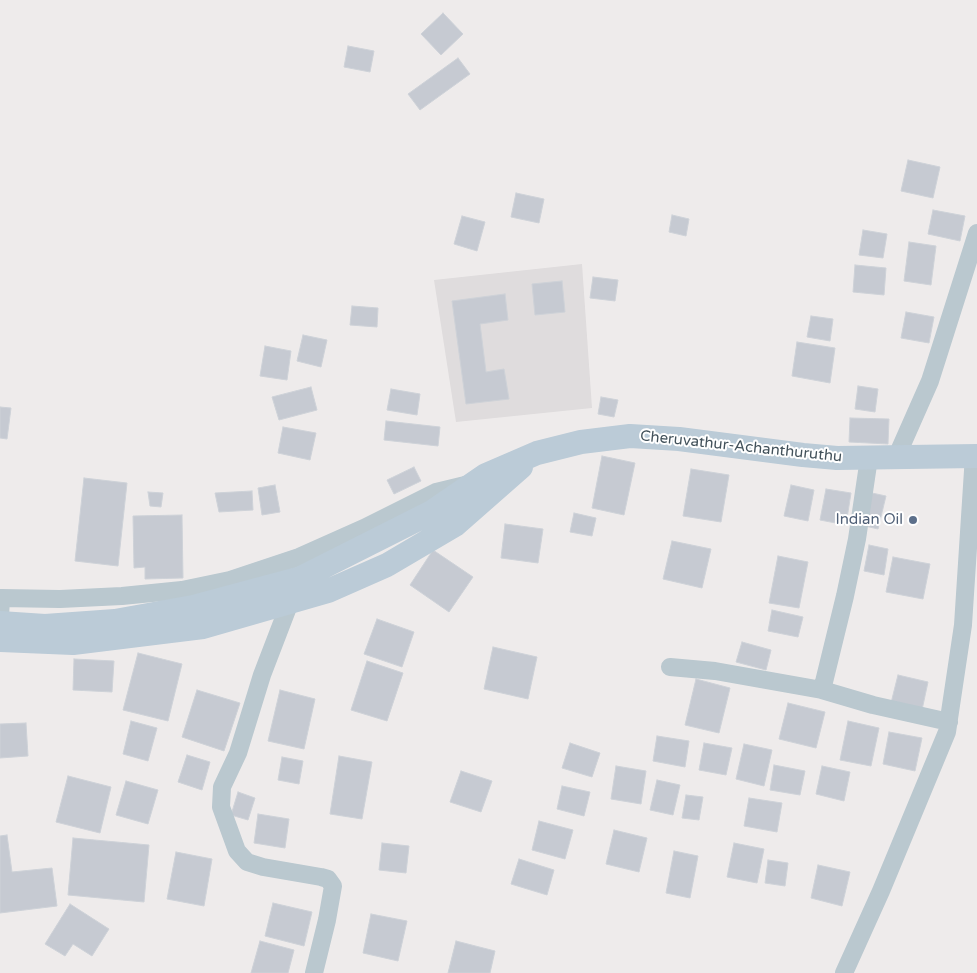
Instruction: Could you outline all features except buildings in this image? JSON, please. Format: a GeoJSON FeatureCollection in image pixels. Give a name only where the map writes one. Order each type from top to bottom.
{"type":"FeatureCollection","features":[{"type":"Feature","properties":{"kind":"main road","name":"Cheruvathur-Achanthuruthu"},"geometry":{"type":"LineString","coordinates":[[0,623],[45,626],[116,621],[194,606],[301,578],[432,512],[486,475],[537,452],[582,442],[630,436],[679,438],[803,455],[869,458],[976,456]]}},
{"type":"Feature","properties":{"kind":"main road"},"geometry":{"type":"LineString","coordinates":[[0,640],[73,643],[203,627],[328,592],[388,565],[455,525],[537,452]]}},
{"type":"Feature","properties":{"kind":"street"},"geometry":{"type":"LineString","coordinates":[[896,458],[930,381],[977,232]]}},
{"type":"Feature","properties":{"kind":"street"},"geometry":{"type":"LineString","coordinates":[[844,973],[881,891],[947,732],[963,624],[976,456]]}},
{"type":"Feature","properties":{"kind":"street"},"geometry":{"type":"LineString","coordinates":[[822,690],[857,539],[869,458]]}},
{"type":"Feature","properties":{"kind":"street"},"geometry":{"type":"LineString","coordinates":[[0,617],[1,598],[60,600],[122,596],[182,590],[230,580],[299,557],[364,528],[436,492],[475,482]]}},
{"type":"Feature","properties":{"kind":"street"},"geometry":{"type":"LineString","coordinates":[[290,602],[262,675],[238,752],[222,787],[220,807],[237,851],[247,862],[264,867],[321,877],[328,880],[333,886],[314,973]]}},
{"type":"Feature","properties":{"kind":"street"},"geometry":{"type":"LineString","coordinates":[[670,667],[715,671],[822,690],[873,705],[949,722]]}},
{"type":"Feature","properties":{"kind":"shaded area"},"geometry":{"type":"Polygon","coordinates":[[[582,264],[592,408],[456,422],[434,280],[582,264]]]}},
{"type":"Feature","properties":{"kind":"place","name":"Indian Oil"},"geometry":{"type":"Point","coordinates":[913,520]}}]}
